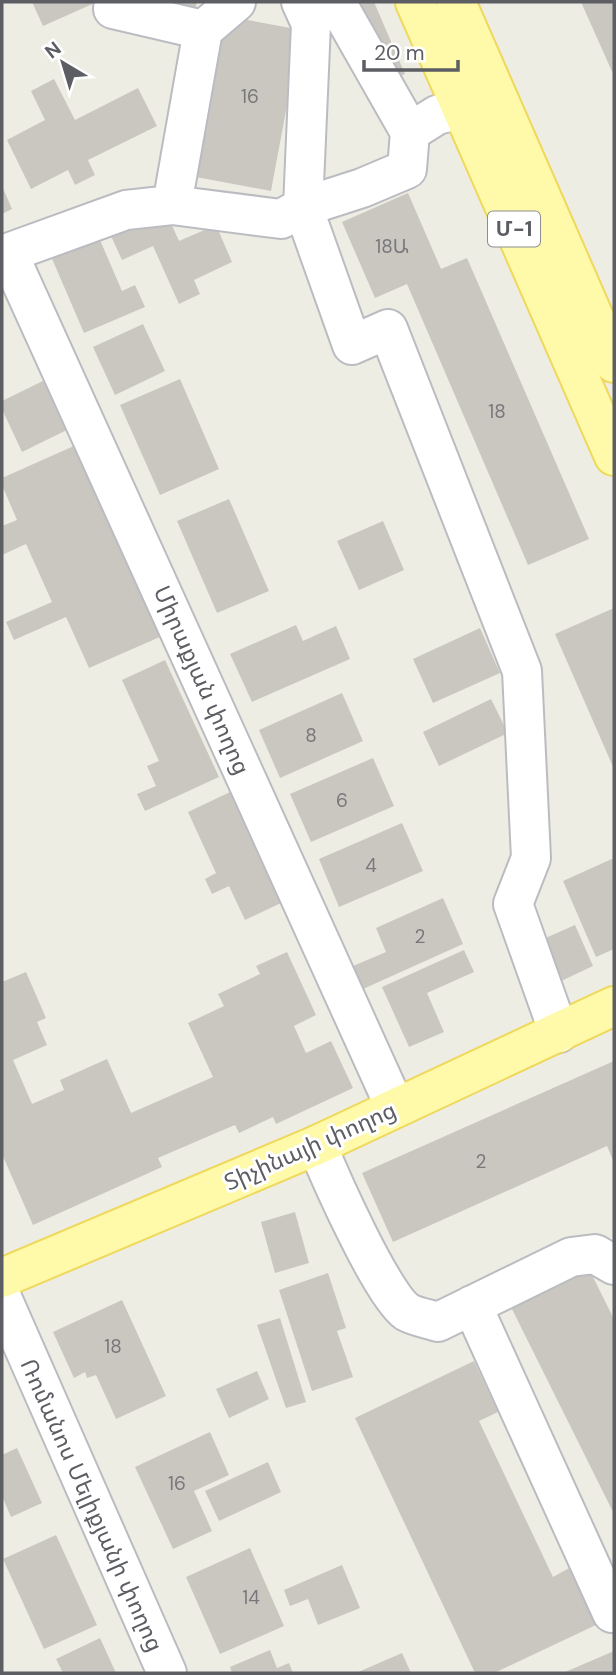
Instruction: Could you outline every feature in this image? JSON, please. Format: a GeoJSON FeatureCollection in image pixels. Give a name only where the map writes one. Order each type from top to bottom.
{"type":"FeatureCollection","features":[{"type":"Feature","properties":{"kind":"main road","name":"Մ-1"},"geometry":{"type":"LineString","coordinates":[[415,2],[614,456]]}},
{"type":"Feature","properties":{"kind":"main road","name":"Մ-1"},"geometry":{"type":"LineString","coordinates":[[456,2],[614,363]]}},
{"type":"Feature","properties":{"kind":"main road","name":"Տիչինայի փողոց"},"geometry":{"type":"LineString","coordinates":[[2,1278],[317,1146],[614,1006]]}},
{"type":"Feature","properties":{"kind":"street"},"geometry":{"type":"LineString","coordinates":[[114,2],[113,9],[203,30]]}},
{"type":"Feature","properties":{"kind":"street"},"geometry":{"type":"LineString","coordinates":[[172,205],[203,30],[236,2]]}},
{"type":"Feature","properties":{"kind":"street"},"geometry":{"type":"LineString","coordinates":[[301,2],[311,24],[303,207],[352,345],[387,329],[522,671],[531,858],[513,904],[559,1033]]}},
{"type":"Feature","properties":{"kind":"street"},"geometry":{"type":"LineString","coordinates":[[5,254],[126,210],[172,205],[281,219],[303,207],[362,188],[407,169],[410,132],[335,2]]}},
{"type":"Feature","properties":{"kind":"street"},"geometry":{"type":"LineString","coordinates":[[410,132],[437,115],[461,108]]}},
{"type":"Feature","properties":{"kind":"street","name":"Միրաքյան փողոց"},"geometry":{"type":"LineString","coordinates":[[5,254],[396,1107]]}},
{"type":"Feature","properties":{"kind":"street"},"geometry":{"type":"LineString","coordinates":[[317,1146],[381,1279],[407,1311],[438,1322],[571,1257],[595,1254],[614,1265]]}},
{"type":"Feature","properties":{"kind":"street","name":"Ռոմանոս Մելիքյանի փողոց"},"geometry":{"type":"LineString","coordinates":[[2,1298],[167,1673]]}},
{"type":"Feature","properties":{"kind":"street"},"geometry":{"type":"LineString","coordinates":[[472,1306],[612,1613],[614,1612]]}},
{"type":"Feature","properties":{"kind":"building"},"geometry":{"type":"Polygon","coordinates":[[[32,2],[97,2],[43,26],[32,2]]]}},
{"type":"Feature","properties":{"kind":"building"},"geometry":{"type":"Polygon","coordinates":[[[153,2],[197,2],[195,11],[153,2]]]}},
{"type":"Feature","properties":{"kind":"building"},"geometry":{"type":"Polygon","coordinates":[[[344,2],[374,2],[405,74],[393,79],[344,2]]]}},
{"type":"Feature","properties":{"kind":"building"},"geometry":{"type":"Polygon","coordinates":[[[581,2],[614,2],[614,76],[581,2]]]}},
{"type":"Feature","properties":{"kind":"building"},"geometry":{"type":"Polygon","coordinates":[[[226,16],[301,30],[271,191],[196,177],[226,16]]]}},
{"type":"Feature","properties":{"kind":"building"},"geometry":{"type":"Polygon","coordinates":[[[54,79],[75,120],[138,88],[157,126],[88,160],[95,175],[75,185],[68,170],[31,189],[7,140],[45,120],[31,91],[54,79]]]}},
{"type":"Feature","properties":{"kind":"building"},"geometry":{"type":"Polygon","coordinates":[[[2,186],[12,209],[2,214],[2,186]]]}},
{"type":"Feature","properties":{"kind":"building"},"geometry":{"type":"Polygon","coordinates":[[[408,193],[441,269],[467,258],[589,539],[528,565],[407,284],[375,298],[342,222],[408,193]]]}},
{"type":"Feature","properties":{"kind":"building"},"geometry":{"type":"Polygon","coordinates":[[[166,212],[179,241],[216,225],[232,262],[194,280],[200,294],[179,304],[153,246],[122,260],[111,236],[166,212]]]}},
{"type":"Feature","properties":{"kind":"building"},"geometry":{"type":"Polygon","coordinates":[[[97,233],[122,291],[135,285],[145,307],[84,333],[50,254],[97,233]]]}},
{"type":"Feature","properties":{"kind":"building"},"geometry":{"type":"Polygon","coordinates":[[[143,324],[165,371],[115,395],[93,347],[143,324]]]}},
{"type":"Feature","properties":{"kind":"building"},"geometry":{"type":"Polygon","coordinates":[[[51,377],[75,426],[22,452],[2,409],[2,401],[51,377]]]}},
{"type":"Feature","properties":{"kind":"building"},"geometry":{"type":"Polygon","coordinates":[[[180,379],[219,469],[160,495],[120,405],[180,379]]]}},
{"type":"Feature","properties":{"kind":"building"},"geometry":{"type":"Polygon","coordinates":[[[76,445],[169,633],[89,668],[66,617],[14,640],[6,622],[52,602],[26,544],[2,555],[2,526],[17,520],[2,485],[2,478],[76,445]]]}},
{"type":"Feature","properties":{"kind":"building"},"geometry":{"type":"Polygon","coordinates":[[[229,499],[269,591],[217,613],[177,521],[229,499]]]}},
{"type":"Feature","properties":{"kind":"building"},"geometry":{"type":"Polygon","coordinates":[[[383,521],[404,570],[359,590],[337,541],[383,521]]]}},
{"type":"Feature","properties":{"kind":"building"},"geometry":{"type":"Polygon","coordinates":[[[614,608],[614,769],[555,634],[614,608]]]}},
{"type":"Feature","properties":{"kind":"building"},"geometry":{"type":"Polygon","coordinates":[[[296,625],[303,641],[336,626],[350,659],[252,702],[230,654],[296,625]]]}},
{"type":"Feature","properties":{"kind":"building"},"geometry":{"type":"Polygon","coordinates":[[[480,628],[500,673],[433,703],[413,659],[480,628]]]}},
{"type":"Feature","properties":{"kind":"building"},"geometry":{"type":"Polygon","coordinates":[[[165,660],[219,777],[145,811],[137,794],[156,786],[147,766],[159,761],[122,680],[165,660]]]}},
{"type":"Feature","properties":{"kind":"building"},"geometry":{"type":"Polygon","coordinates":[[[342,693],[363,741],[280,778],[259,730],[342,693]]]}},
{"type":"Feature","properties":{"kind":"building"},"geometry":{"type":"Polygon","coordinates":[[[491,699],[508,733],[439,766],[423,732],[491,699]]]}},
{"type":"Feature","properties":{"kind":"building"},"geometry":{"type":"Polygon","coordinates":[[[373,758],[394,806],[311,842],[290,794],[373,758]]]}},
{"type":"Feature","properties":{"kind":"building"},"geometry":{"type":"Polygon","coordinates":[[[230,792],[281,903],[245,920],[229,886],[212,894],[205,879],[216,873],[188,812],[230,792]]]}},
{"type":"Feature","properties":{"kind":"building"},"geometry":{"type":"Polygon","coordinates":[[[402,823],[423,871],[339,907],[319,859],[402,823]]]}},
{"type":"Feature","properties":{"kind":"building"},"geometry":{"type":"Polygon","coordinates":[[[614,858],[614,949],[596,957],[563,881],[614,858]]]}},
{"type":"Feature","properties":{"kind":"building"},"geometry":{"type":"Polygon","coordinates":[[[443,898],[463,944],[363,989],[353,966],[386,952],[376,928],[443,898]]]}},
{"type":"Feature","properties":{"kind":"building"},"geometry":{"type":"Polygon","coordinates":[[[575,925],[593,966],[559,982],[541,940],[575,925]]]}},
{"type":"Feature","properties":{"kind":"building"},"geometry":{"type":"Polygon","coordinates":[[[464,950],[474,972],[427,993],[444,1032],[409,1047],[382,987],[464,950]]]}},
{"type":"Feature","properties":{"kind":"building"},"geometry":{"type":"Polygon","coordinates":[[[287,952],[316,1015],[294,1026],[306,1053],[331,1041],[353,1088],[276,1124],[273,1117],[239,1133],[235,1125],[209,1136],[158,1158],[162,1167],[33,1225],[2,1154],[2,982],[26,972],[46,1018],[37,1022],[47,1045],[13,1060],[32,1104],[64,1090],[60,1080],[107,1059],[131,1113],[213,1077],[188,1023],[224,1006],[218,994],[260,974],[256,966],[287,952]]]}},
{"type":"Feature","properties":{"kind":"building"},"geometry":{"type":"Polygon","coordinates":[[[614,1061],[614,1163],[607,1146],[393,1242],[362,1173],[614,1061]]]}},
{"type":"Feature","properties":{"kind":"building"},"geometry":{"type":"Polygon","coordinates":[[[295,1212],[309,1263],[275,1273],[261,1222],[295,1212]]]}},
{"type":"Feature","properties":{"kind":"building"},"geometry":{"type":"Polygon","coordinates":[[[586,1263],[614,1319],[614,1514],[509,1303],[586,1263]]]}},
{"type":"Feature","properties":{"kind":"building"},"geometry":{"type":"Polygon","coordinates":[[[328,1273],[346,1328],[337,1331],[353,1377],[312,1391],[279,1290],[328,1273]]]}},
{"type":"Feature","properties":{"kind":"building"},"geometry":{"type":"Polygon","coordinates":[[[122,1300],[166,1396],[116,1419],[96,1375],[87,1378],[85,1372],[74,1378],[53,1332],[122,1300]]]}},
{"type":"Feature","properties":{"kind":"building"},"geometry":{"type":"Polygon","coordinates":[[[280,1318],[306,1402],[286,1408],[257,1325],[280,1318]]]}},
{"type":"Feature","properties":{"kind":"building"},"geometry":{"type":"Polygon","coordinates":[[[474,1361],[498,1412],[479,1421],[553,1577],[571,1567],[598,1624],[494,1673],[475,1673],[355,1418],[474,1361]]]}},
{"type":"Feature","properties":{"kind":"building"},"geometry":{"type":"Polygon","coordinates":[[[257,1371],[269,1399],[229,1418],[216,1389],[257,1371]]]}},
{"type":"Feature","properties":{"kind":"building"},"geometry":{"type":"Polygon","coordinates":[[[210,1432],[229,1475],[194,1491],[212,1531],[173,1549],[135,1467],[210,1432]]]}},
{"type":"Feature","properties":{"kind":"building"},"geometry":{"type":"Polygon","coordinates":[[[17,1448],[42,1503],[11,1517],[2,1496],[2,1455],[17,1448]]]}},
{"type":"Feature","properties":{"kind":"building"},"geometry":{"type":"Polygon","coordinates":[[[268,1462],[281,1492],[219,1521],[205,1491],[268,1462]]]}},
{"type":"Feature","properties":{"kind":"building"},"geometry":{"type":"Polygon","coordinates":[[[56,1535],[97,1625],[44,1649],[3,1559],[56,1535]]]}},
{"type":"Feature","properties":{"kind":"building"},"geometry":{"type":"Polygon","coordinates":[[[250,1548],[284,1626],[220,1654],[186,1577],[250,1548]]]}},
{"type":"Feature","properties":{"kind":"building"},"geometry":{"type":"Polygon","coordinates":[[[342,1565],[360,1608],[318,1625],[308,1599],[290,1606],[284,1590],[342,1565]]]}},
{"type":"Feature","properties":{"kind":"building"},"geometry":{"type":"Polygon","coordinates":[[[100,1638],[116,1673],[63,1673],[56,1659],[100,1638]]]}},
{"type":"Feature","properties":{"kind":"building"},"geometry":{"type":"Polygon","coordinates":[[[270,1650],[277,1668],[289,1663],[293,1673],[232,1673],[230,1667],[270,1650]]]}},
{"type":"Feature","properties":{"kind":"building"},"geometry":{"type":"Polygon","coordinates":[[[614,1651],[614,1673],[563,1673],[614,1651]]]}},
{"type":"Feature","properties":{"kind":"building"},"geometry":{"type":"Polygon","coordinates":[[[402,1653],[411,1673],[356,1673],[402,1653]]]}}]}
